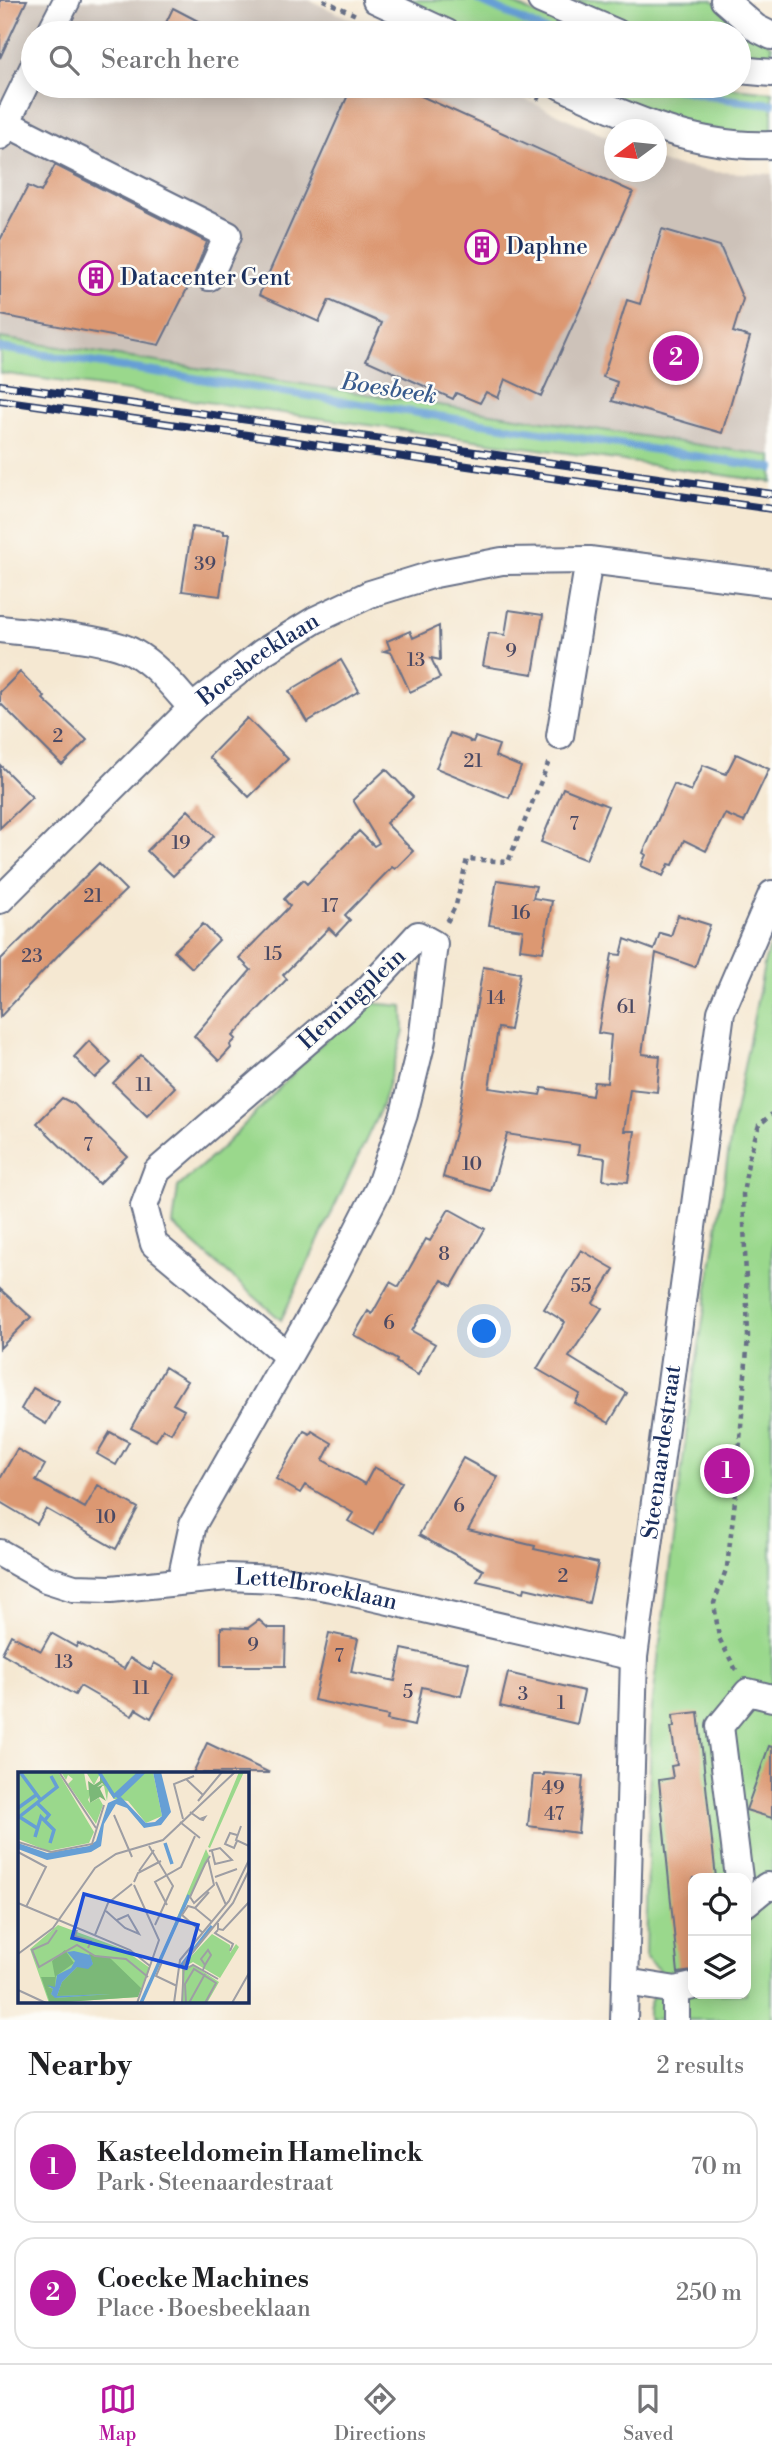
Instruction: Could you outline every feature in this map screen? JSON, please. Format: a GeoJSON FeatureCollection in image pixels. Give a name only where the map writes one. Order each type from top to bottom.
{"type":"FeatureCollection","features":[{"type":"Feature","properties":{"kind":"street"},"geometry":{"type":"LineString","coordinates":[[56,21],[67,0]]}},
{"type":"Feature","properties":{"kind":"street"},"geometry":{"type":"LineString","coordinates":[[376,0],[421,21]]}},
{"type":"Feature","properties":{"kind":"street"},"geometry":{"type":"LineString","coordinates":[[541,0],[589,21]]}},
{"type":"Feature","properties":{"kind":"street"},"geometry":{"type":"LineString","coordinates":[[724,0],[748,21]]}},
{"type":"Feature","properties":{"kind":"street"},"geometry":{"type":"LineString","coordinates":[[751,24],[772,36]]}},
{"type":"Feature","properties":{"kind":"street"},"geometry":{"type":"LineString","coordinates":[[751,71],[772,73]]}},
{"type":"Feature","properties":{"kind":"street"},"geometry":{"type":"LineString","coordinates":[[21,93],[3,130],[228,235],[209,277]]}},
{"type":"Feature","properties":{"kind":"street"},"geometry":{"type":"LineString","coordinates":[[587,98],[632,119],[667,131],[722,142],[772,145]]}},
{"type":"Feature","properties":{"kind":"street"},"geometry":{"type":"LineString","coordinates":[[560,736],[589,560]]}},
{"type":"Feature","properties":{"kind":"street","name":"Boesbeeklaan"},"geometry":{"type":"LineString","coordinates":[[0,900],[192,708],[263,652],[315,620],[370,594],[435,574],[502,561],[589,560],[772,583]]}},
{"type":"Feature","properties":{"kind":"street"},"geometry":{"type":"LineString","coordinates":[[0,629],[95,641],[131,651],[158,669],[192,708]]}},
{"type":"Feature","properties":{"kind":"street","name":"Steenaardestraat"},"geometry":{"type":"LineString","coordinates":[[624,2020],[634,1657],[721,1012],[772,894]]}},
{"type":"Feature","properties":{"kind":"street","name":"Hemingplein"},"geometry":{"type":"LineString","coordinates":[[181,1580],[193,1524],[336,1272],[379,1188],[404,1114],[422,1041],[434,944],[418,936],[369,988],[157,1171],[144,1206],[154,1244],[287,1355]]}},
{"type":"Feature","properties":{"kind":"street","name":"Lettelbroeklaan"},"geometry":{"type":"LineString","coordinates":[[0,1553],[46,1579],[74,1588],[111,1589],[226,1577],[278,1579],[332,1588],[634,1657]]}},
{"type":"Feature","properties":{"kind":"street"},"geometry":{"type":"LineString","coordinates":[[738,1873],[720,1726],[760,1695]]}},
{"type":"Feature","properties":{"kind":"street"},"geometry":{"type":"LineString","coordinates":[[751,1899],[767,1886],[772,1887]]}},
{"type":"Feature","properties":{"kind":"street"},"geometry":{"type":"LineString","coordinates":[[626,1982],[684,1988],[676,2020]]}},
{"type":"Feature","properties":{"kind":"path"},"geometry":{"type":"LineString","coordinates":[[434,944],[456,905],[467,859],[508,862],[560,736]]}},
{"type":"Feature","properties":{"kind":"path"},"geometry":{"type":"LineString","coordinates":[[760,1695],[719,1638],[713,1603],[727,1567],[736,1492],[748,1336],[743,1194],[749,1157],[759,1125],[772,1114]]}},
{"type":"Feature","properties":{"kind":"shaded area"},"geometry":{"type":"Polygon","coordinates":[[[0,0],[309,0],[355,21],[21,21],[21,98],[522,98],[604,135],[604,182],[667,182],[667,164],[715,172],[772,174],[772,456],[0,338],[0,0]]]}},
{"type":"Feature","properties":{"kind":"green space"},"geometry":{"type":"Polygon","coordinates":[[[400,0],[505,0],[551,21],[446,21],[400,0]]]}},
{"type":"Feature","properties":{"kind":"green space"},"geometry":{"type":"Polygon","coordinates":[[[573,0],[712,0],[740,21],[621,21],[573,0]]]}},
{"type":"Feature","properties":{"kind":"green space"},"geometry":{"type":"Polygon","coordinates":[[[751,29],[772,45],[772,59],[751,58],[751,29]]]}},
{"type":"Feature","properties":{"kind":"green space"},"geometry":{"type":"Polygon","coordinates":[[[751,90],[772,92],[772,134],[735,133],[684,125],[616,98],[751,98],[751,90]]]}},
{"type":"Feature","properties":{"kind":"green space"},"geometry":{"type":"Polygon","coordinates":[[[0,338],[772,456],[772,482],[0,373],[0,338]]]}},
{"type":"Feature","properties":{"kind":"green space"},"geometry":{"type":"Polygon","coordinates":[[[772,940],[772,2020],[648,2020],[648,2009],[654,1992],[658,1993],[659,1969],[646,1956],[651,1716],[690,1404],[732,1128],[765,960],[772,940]]]}},
{"type":"Feature","properties":{"kind":"green space"},"geometry":{"type":"Polygon","coordinates":[[[369,1003],[403,1006],[404,1031],[381,1108],[281,1320],[173,1225],[178,1187],[224,1146],[321,1044],[369,1003]]]}},
{"type":"Feature","properties":{"kind":"building"},"geometry":{"type":"Polygon","coordinates":[[[0,0],[27,0],[0,58],[0,0]]]}},
{"type":"Feature","properties":{"kind":"building"},"geometry":{"type":"Polygon","coordinates":[[[173,8],[198,21],[167,21],[173,8]]]}},
{"type":"Feature","properties":{"kind":"building","name":"Daphne"},"geometry":{"type":"Polygon","coordinates":[[[347,98],[425,98],[604,179],[604,182],[611,182],[633,192],[541,396],[505,379],[498,398],[486,392],[480,403],[456,393],[453,399],[366,360],[382,323],[329,300],[319,322],[259,295],[347,98]]]}},
{"type":"Feature","properties":{"kind":"building","name":"Datacenter Gent"},"geometry":{"type":"Polygon","coordinates":[[[55,165],[207,242],[159,345],[0,315],[0,240],[28,186],[41,192],[55,165]]]}},
{"type":"Feature","properties":{"kind":"building"},"geometry":{"type":"Polygon","coordinates":[[[662,229],[720,246],[743,299],[733,332],[750,337],[722,433],[612,401],[617,382],[603,377],[627,300],[640,304],[662,229]]]}},
{"type":"Feature","properties":{"kind":"building"},"geometry":{"type":"Polygon","coordinates":[[[192,527],[229,534],[220,596],[182,591],[192,527]]]}},
{"type":"Feature","properties":{"kind":"building"},"geometry":{"type":"Polygon","coordinates":[[[509,610],[543,615],[533,674],[483,666],[489,633],[505,635],[509,610]]]}},
{"type":"Feature","properties":{"kind":"building"},"geometry":{"type":"Polygon","coordinates":[[[439,626],[440,660],[431,658],[440,678],[410,692],[392,653],[384,651],[390,649],[387,641],[410,631],[413,638],[439,626]]]}},
{"type":"Feature","properties":{"kind":"building"},"geometry":{"type":"Polygon","coordinates":[[[341,660],[359,691],[307,722],[289,691],[341,660]]]}},
{"type":"Feature","properties":{"kind":"building"},"geometry":{"type":"Polygon","coordinates":[[[20,672],[45,697],[43,699],[87,740],[62,765],[0,703],[0,692],[20,672]]]}},
{"type":"Feature","properties":{"kind":"building"},"geometry":{"type":"Polygon","coordinates":[[[247,718],[288,759],[249,797],[209,757],[247,718]]]}},
{"type":"Feature","properties":{"kind":"building"},"geometry":{"type":"Polygon","coordinates":[[[450,733],[469,740],[470,743],[475,737],[499,745],[495,756],[521,767],[509,798],[436,768],[450,733]]]}},
{"type":"Feature","properties":{"kind":"building"},"geometry":{"type":"Polygon","coordinates":[[[736,754],[769,769],[744,822],[725,814],[706,851],[684,840],[673,865],[669,864],[663,876],[641,866],[646,855],[643,853],[674,784],[691,791],[703,765],[726,774],[736,754]]]}},
{"type":"Feature","properties":{"kind":"building"},"geometry":{"type":"Polygon","coordinates":[[[0,765],[32,797],[0,828],[0,765]]]}},
{"type":"Feature","properties":{"kind":"building"},"geometry":{"type":"Polygon","coordinates":[[[386,769],[413,797],[386,823],[413,851],[395,869],[392,867],[345,915],[350,920],[336,935],[329,928],[283,975],[287,979],[233,1036],[236,1039],[230,1045],[231,1048],[219,1061],[194,1036],[251,970],[239,958],[290,906],[284,899],[303,880],[307,884],[359,831],[374,846],[379,843],[353,800],[386,769]]]}},
{"type":"Feature","properties":{"kind":"building"},"geometry":{"type":"Polygon","coordinates":[[[563,788],[608,806],[586,860],[541,842],[563,788]]]}},
{"type":"Feature","properties":{"kind":"building"},"geometry":{"type":"Polygon","coordinates":[[[188,810],[214,836],[173,876],[147,851],[188,810]]]}},
{"type":"Feature","properties":{"kind":"building"},"geometry":{"type":"Polygon","coordinates":[[[99,863],[126,890],[63,950],[0,1017],[0,960],[99,863]]]}},
{"type":"Feature","properties":{"kind":"building"},"geometry":{"type":"Polygon","coordinates":[[[497,880],[536,886],[533,898],[552,901],[543,952],[520,949],[523,930],[489,925],[497,880]]]}},
{"type":"Feature","properties":{"kind":"building"},"geometry":{"type":"Polygon","coordinates":[[[678,915],[710,925],[695,967],[656,953],[642,1054],[660,1056],[657,1092],[630,1089],[624,1131],[635,1131],[628,1182],[603,1180],[605,1158],[578,1154],[579,1145],[507,1134],[491,1191],[443,1177],[457,1125],[483,967],[520,973],[510,1030],[498,1028],[489,1088],[540,1095],[542,1088],[592,1096],[594,1082],[607,1083],[611,1035],[598,1033],[612,954],[621,955],[625,939],[654,950],[660,933],[671,936],[678,915]]]}},
{"type":"Feature","properties":{"kind":"building"},"geometry":{"type":"Polygon","coordinates":[[[203,924],[219,940],[192,968],[174,951],[203,924]]]}},
{"type":"Feature","properties":{"kind":"building"},"geometry":{"type":"Polygon","coordinates":[[[89,1041],[111,1063],[95,1078],[74,1057],[89,1041]]]}},
{"type":"Feature","properties":{"kind":"building"},"geometry":{"type":"Polygon","coordinates":[[[141,1055],[175,1087],[147,1116],[113,1083],[141,1055]]]}},
{"type":"Feature","properties":{"kind":"building"},"geometry":{"type":"Polygon","coordinates":[[[62,1098],[74,1104],[127,1156],[99,1184],[37,1123],[62,1098]]]}},
{"type":"Feature","properties":{"kind":"building"},"geometry":{"type":"Polygon","coordinates":[[[449,1209],[485,1229],[452,1286],[442,1280],[412,1331],[435,1344],[418,1375],[354,1335],[368,1311],[372,1314],[390,1282],[399,1287],[426,1239],[430,1241],[449,1209]]]}},
{"type":"Feature","properties":{"kind":"building"},"geometry":{"type":"Polygon","coordinates":[[[581,1250],[614,1269],[593,1303],[602,1308],[569,1357],[627,1393],[609,1423],[575,1403],[580,1394],[537,1369],[565,1322],[544,1309],[581,1250]]]}},
{"type":"Feature","properties":{"kind":"building"},"geometry":{"type":"Polygon","coordinates":[[[0,1289],[31,1317],[0,1348],[0,1289]]]}},
{"type":"Feature","properties":{"kind":"building"},"geometry":{"type":"Polygon","coordinates":[[[165,1367],[187,1381],[173,1404],[184,1410],[171,1433],[163,1429],[156,1441],[131,1428],[165,1367]]]}},
{"type":"Feature","properties":{"kind":"building"},"geometry":{"type":"Polygon","coordinates":[[[33,1388],[59,1402],[46,1424],[21,1409],[33,1388]]]}},
{"type":"Feature","properties":{"kind":"building"},"geometry":{"type":"Polygon","coordinates":[[[304,1431],[310,1434],[312,1431],[332,1443],[323,1460],[365,1484],[374,1467],[402,1482],[373,1535],[348,1521],[353,1513],[305,1485],[300,1493],[276,1479],[304,1431]]]}},
{"type":"Feature","properties":{"kind":"building"},"geometry":{"type":"Polygon","coordinates":[[[110,1432],[129,1442],[116,1465],[97,1454],[110,1432]]]}},
{"type":"Feature","properties":{"kind":"building"},"geometry":{"type":"Polygon","coordinates":[[[17,1449],[45,1465],[36,1481],[85,1508],[98,1485],[138,1508],[116,1549],[46,1509],[37,1524],[0,1502],[0,1479],[17,1449]]]}},
{"type":"Feature","properties":{"kind":"building"},"geometry":{"type":"Polygon","coordinates":[[[463,1458],[498,1477],[468,1530],[535,1546],[534,1549],[598,1563],[589,1603],[525,1588],[524,1592],[477,1581],[483,1570],[419,1535],[463,1458]]]}},
{"type":"Feature","properties":{"kind":"building"},"geometry":{"type":"Polygon","coordinates":[[[259,1620],[268,1628],[286,1628],[285,1666],[221,1666],[221,1627],[248,1628],[259,1620]]]}},
{"type":"Feature","properties":{"kind":"building"},"geometry":{"type":"Polygon","coordinates":[[[51,1633],[76,1647],[78,1643],[124,1669],[130,1658],[151,1670],[154,1663],[175,1675],[151,1718],[136,1709],[132,1716],[80,1686],[75,1695],[2,1653],[11,1635],[41,1651],[51,1633]]]}},
{"type":"Feature","properties":{"kind":"building"},"geometry":{"type":"Polygon","coordinates":[[[329,1633],[358,1639],[351,1672],[395,1681],[402,1649],[469,1663],[461,1696],[422,1687],[414,1726],[387,1720],[388,1716],[314,1700],[329,1633]]]}},
{"type":"Feature","properties":{"kind":"building"},"geometry":{"type":"Polygon","coordinates":[[[508,1673],[584,1691],[577,1724],[500,1706],[508,1673]]]}},
{"type":"Feature","properties":{"kind":"building"},"geometry":{"type":"Polygon","coordinates":[[[698,1712],[715,1873],[688,1873],[688,1972],[678,1973],[659,1780],[673,1778],[671,1766],[677,1765],[671,1727],[674,1727],[673,1715],[698,1712]]]}},
{"type":"Feature","properties":{"kind":"building"},"geometry":{"type":"Polygon","coordinates":[[[207,1743],[270,1773],[248,1772],[193,1772],[207,1743]]]}},
{"type":"Feature","properties":{"kind":"building"},"geometry":{"type":"Polygon","coordinates":[[[769,1746],[772,1747],[772,1818],[746,1810],[769,1746]]]}},
{"type":"Feature","properties":{"kind":"building"},"geometry":{"type":"Polygon","coordinates":[[[544,1773],[583,1776],[578,1833],[528,1826],[533,1775],[544,1773]]]}},
{"type":"Feature","properties":{"kind":"waterway"},"geometry":{"type":"LineString","coordinates":[[478,0],[524,21]]}},
{"type":"Feature","properties":{"kind":"waterway"},"geometry":{"type":"LineString","coordinates":[[720,98],[772,104]]}},
{"type":"Feature","properties":{"kind":"waterway","name":"Boesbeek"},"geometry":{"type":"LineString","coordinates":[[0,348],[772,468]]}},
{"type":"Feature","properties":{"kind":"railway"},"geometry":{"type":"LineString","coordinates":[[0,385],[772,494]]}},
{"type":"Feature","properties":{"kind":"railway"},"geometry":{"type":"LineString","coordinates":[[0,400],[772,509]]}},
{"type":"Feature","properties":{"kind":"place","name":"Daphne"},"geometry":{"type":"Point","coordinates":[482,247]}},
{"type":"Feature","properties":{"kind":"place","name":"Datacenter Gent"},"geometry":{"type":"Point","coordinates":[96,278]}},
{"type":"Feature","properties":{"kind":"place","name":"Coecke Machines"},"geometry":{"type":"Point","coordinates":[676,358]}},
{"type":"Feature","properties":{"kind":"place","name":"Kasteeldomein Hamelinck"},"geometry":{"type":"Point","coordinates":[727,1471]}}]}
